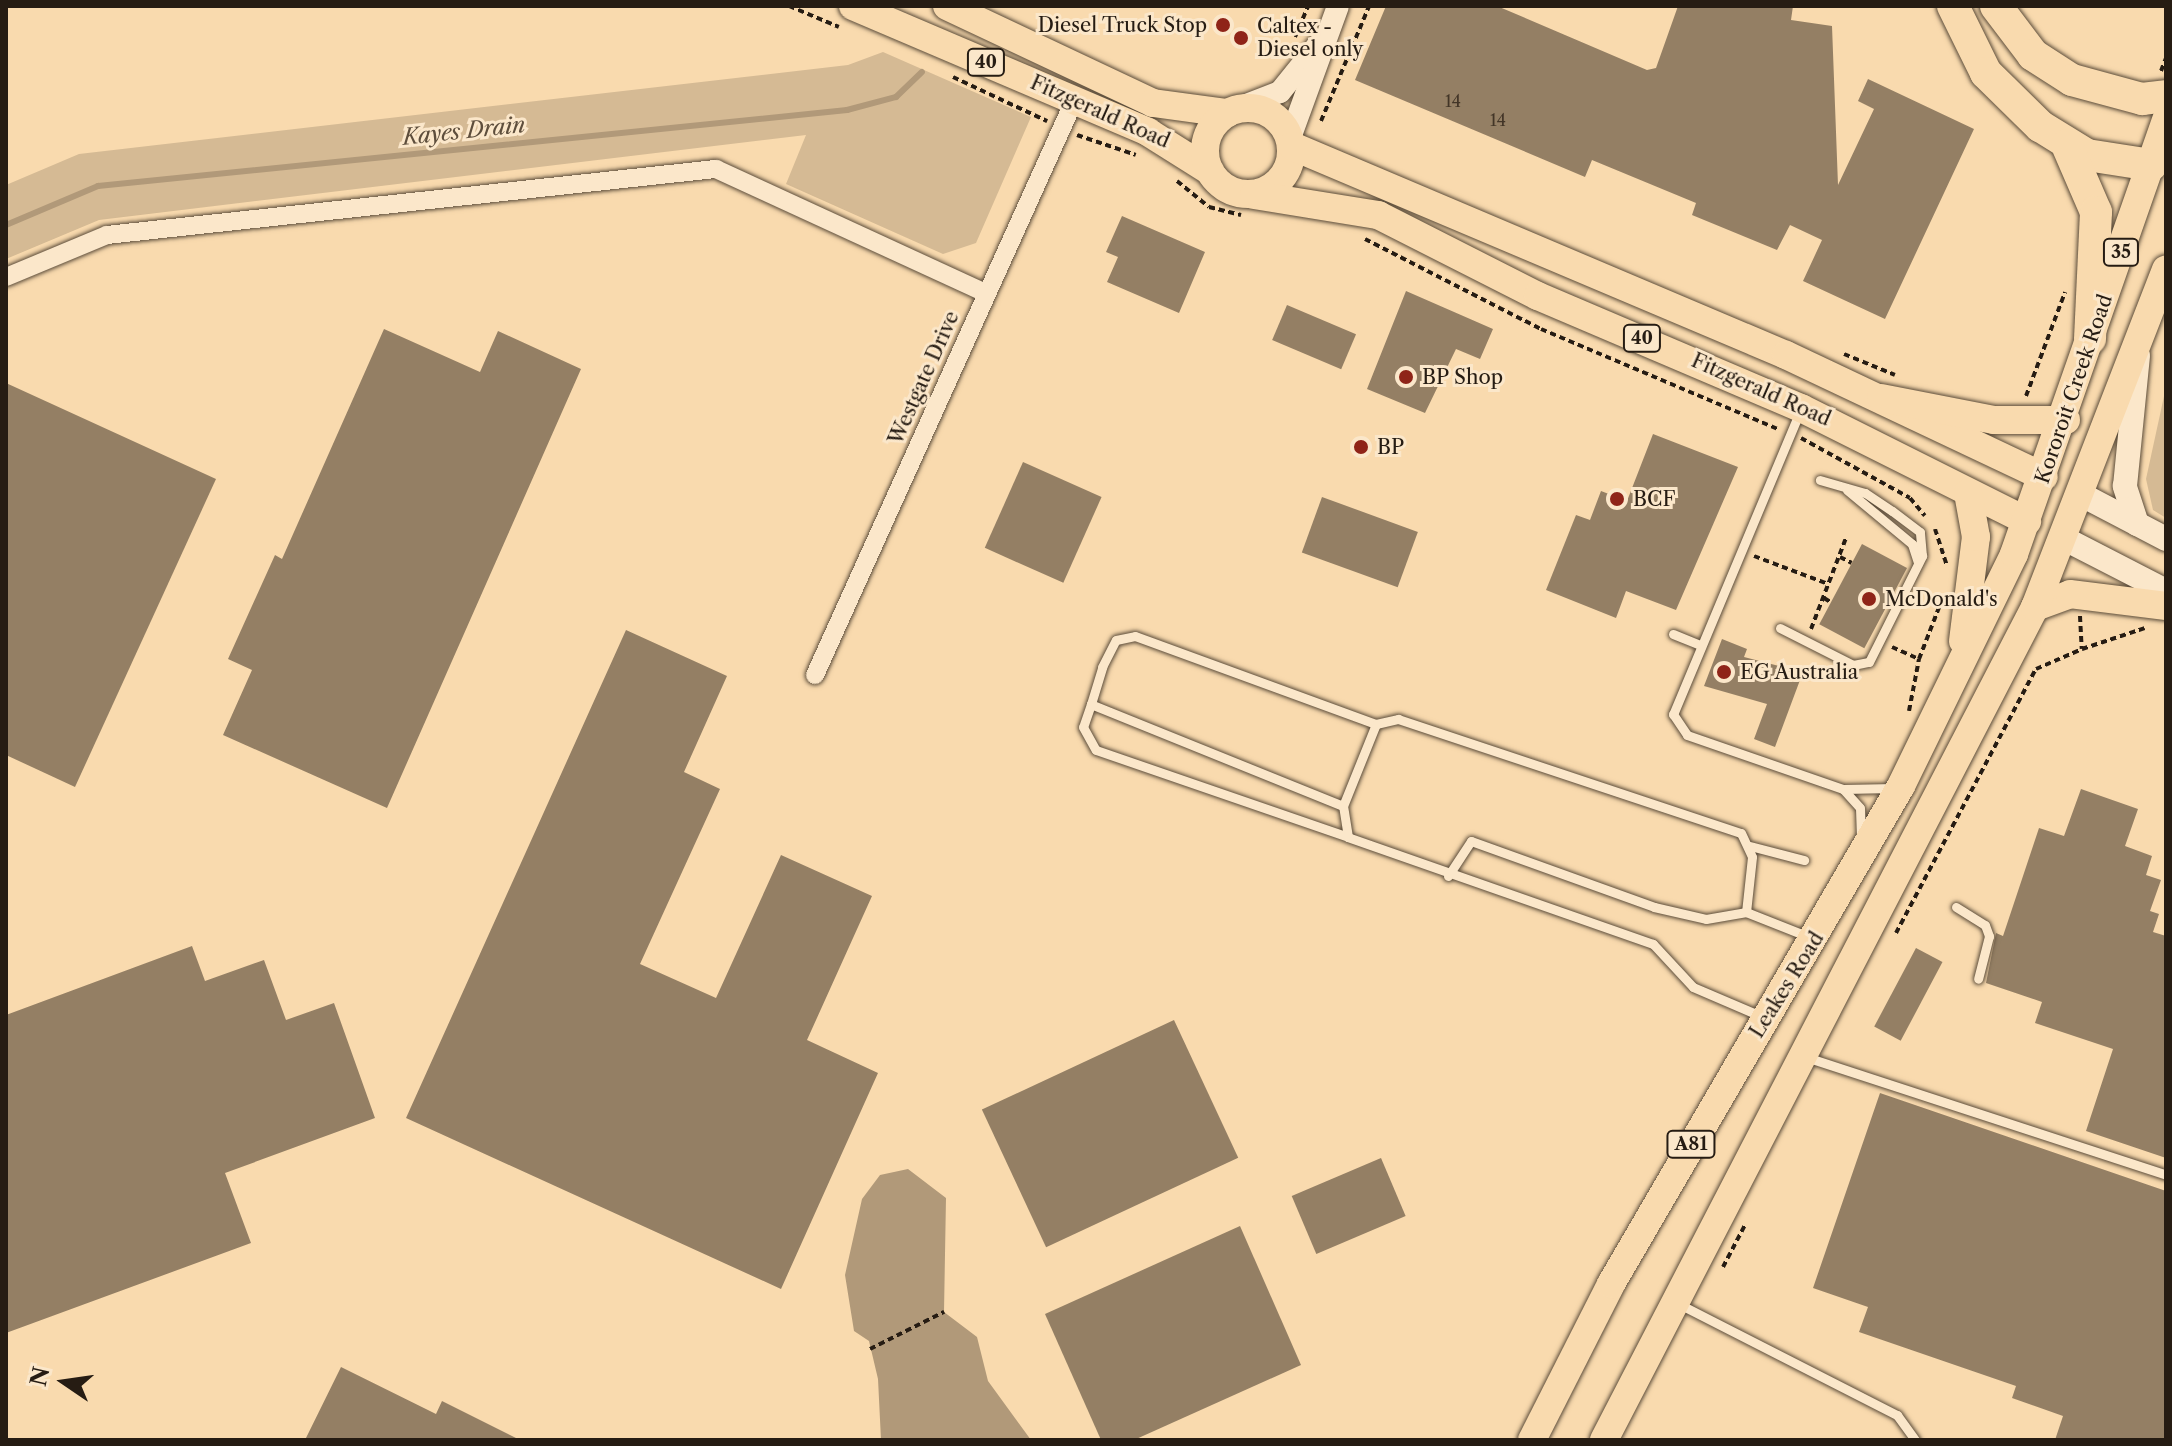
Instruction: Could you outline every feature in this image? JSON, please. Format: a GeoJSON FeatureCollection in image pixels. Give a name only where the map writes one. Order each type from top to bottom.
{"type":"FeatureCollection","features":[{"type":"Feature","properties":{"kind":"highway"},"geometry":{"type":"LineString","coordinates":[[1953,6],[1986,73],[2067,145],[2107,161],[2158,163]]}},
{"type":"Feature","properties":{"kind":"highway"},"geometry":{"type":"LineString","coordinates":[[1996,6],[2033,55],[2072,80],[2142,99],[2166,96]]}},
{"type":"Feature","properties":{"kind":"highway"},"geometry":{"type":"LineString","coordinates":[[2067,145],[2096,212],[2090,339]]}},
{"type":"Feature","properties":{"kind":"main road","name":"Fitzgerald Road"},"geometry":{"type":"LineString","coordinates":[[947,6],[1153,103],[1231,111]]}},
{"type":"Feature","properties":{"kind":"main road","name":"Fitzgerald Road"},"geometry":{"type":"LineString","coordinates":[[850,18],[1075,99],[1171,144],[1210,171]]}},
{"type":"Feature","properties":{"kind":"main road","name":"40"},"geometry":{"type":"LineString","coordinates":[[1231,111],[1275,116],[1291,142]]}},
{"type":"Feature","properties":{"kind":"main road"},"geometry":{"type":"LineString","coordinates":[[1210,171],[1205,145],[1231,111]]}},
{"type":"Feature","properties":{"kind":"main road","name":"Kororoit Creek Road"},"geometry":{"type":"LineString","coordinates":[[2027,521],[2066,420],[2090,339],[2158,163],[2166,120]]}},
{"type":"Feature","properties":{"kind":"main road","name":"Fitzgerald Road"},"geometry":{"type":"LineString","coordinates":[[1291,142],[1881,398],[2166,539]]}},
{"type":"Feature","properties":{"kind":"main road"},"geometry":{"type":"LineString","coordinates":[[1254,195],[1278,183],[1291,142]]}},
{"type":"Feature","properties":{"kind":"main road","name":"40"},"geometry":{"type":"LineString","coordinates":[[1210,171],[1229,190],[1254,195]]}},
{"type":"Feature","properties":{"kind":"main road","name":"Fitzgerald Road"},"geometry":{"type":"LineString","coordinates":[[1254,195],[1378,215],[1795,420],[1968,493],[2166,591]]}},
{"type":"Feature","properties":{"kind":"main road","name":"Kororoit Creek Road"},"geometry":{"type":"LineString","coordinates":[[2065,539],[2166,270]]}},
{"type":"Feature","properties":{"kind":"main road"},"geometry":{"type":"LineString","coordinates":[[2137,524],[2125,486],[2139,342]]}},
{"type":"Feature","properties":{"kind":"main road"},"geometry":{"type":"LineString","coordinates":[[1881,398],[1994,420],[2066,420]]}},
{"type":"Feature","properties":{"kind":"main road"},"geometry":{"type":"LineString","coordinates":[[1958,669],[1976,537],[1968,493]]}},
{"type":"Feature","properties":{"kind":"main road","name":"Leakes Road"},"geometry":{"type":"LineString","coordinates":[[1532,1440],[1611,1284],[1766,1018],[1816,940],[1901,786],[2027,521]]}},
{"type":"Feature","properties":{"kind":"main road","name":"A81"},"geometry":{"type":"LineString","coordinates":[[1604,1440],[1673,1301],[2035,607],[2065,539]]}},
{"type":"Feature","properties":{"kind":"main road"},"geometry":{"type":"LineString","coordinates":[[2035,607],[2070,594],[2166,606]]}},
{"type":"Feature","properties":{"kind":"street"},"geometry":{"type":"LineString","coordinates":[[1291,142],[1338,6]]}},
{"type":"Feature","properties":{"kind":"street"},"geometry":{"type":"LineString","coordinates":[[1231,111],[1280,92],[1327,32]]}},
{"type":"Feature","properties":{"kind":"street","name":"Westgate Drive"},"geometry":{"type":"LineString","coordinates":[[815,675],[1075,99]]}},
{"type":"Feature","properties":{"kind":"street"},"geometry":{"type":"LineString","coordinates":[[6,277],[107,235],[716,169],[986,293]]}},
{"type":"Feature","properties":{"kind":"lane"},"geometry":{"type":"LineString","coordinates":[[1795,420],[1718,620],[1698,644],[1676,702],[1680,729],[1843,789],[1901,786]]}},
{"type":"Feature","properties":{"kind":"lane"},"geometry":{"type":"LineString","coordinates":[[1780,628],[1853,665],[1869,662],[1918,568],[1912,544],[1837,483],[1820,480]]}},
{"type":"Feature","properties":{"kind":"lane"},"geometry":{"type":"LineString","coordinates":[[1673,634],[1698,644]]}},
{"type":"Feature","properties":{"kind":"lane"},"geometry":{"type":"LineString","coordinates":[[1746,912],[1750,846],[1741,833],[1398,719],[1376,724],[1135,636],[1116,640],[1083,727],[1085,743],[1096,750],[1348,837],[1448,876],[1653,944],[1693,987],[1766,1018]]}},
{"type":"Feature","properties":{"kind":"lane"},"geometry":{"type":"LineString","coordinates":[[1091,704],[1343,806]]}},
{"type":"Feature","properties":{"kind":"lane"},"geometry":{"type":"LineString","coordinates":[[1348,837],[1343,806],[1376,724]]}},
{"type":"Feature","properties":{"kind":"lane"},"geometry":{"type":"LineString","coordinates":[[1843,789],[1860,808],[1862,855]]}},
{"type":"Feature","properties":{"kind":"lane"},"geometry":{"type":"LineString","coordinates":[[1448,876],[1471,841],[1654,907],[1706,919],[1746,912],[1816,940]]}},
{"type":"Feature","properties":{"kind":"lane"},"geometry":{"type":"LineString","coordinates":[[1750,846],[1804,860]]}},
{"type":"Feature","properties":{"kind":"lane"},"geometry":{"type":"LineString","coordinates":[[1956,907],[1985,925],[1989,936],[1978,979]]}},
{"type":"Feature","properties":{"kind":"lane"},"geometry":{"type":"LineString","coordinates":[[1803,1056],[2166,1175]]}},
{"type":"Feature","properties":{"kind":"lane"},"geometry":{"type":"LineString","coordinates":[[1673,1301],[1897,1415],[1915,1440]]}},
{"type":"Feature","properties":{"kind":"path"},"geometry":{"type":"LineString","coordinates":[[789,6],[850,18]]}},
{"type":"Feature","properties":{"kind":"path"},"geometry":{"type":"LineString","coordinates":[[1317,129],[1369,6]]}},
{"type":"Feature","properties":{"kind":"path"},"geometry":{"type":"LineString","coordinates":[[945,74],[1062,128],[1134,155]]}},
{"type":"Feature","properties":{"kind":"path"},"geometry":{"type":"LineString","coordinates":[[1352,233],[1541,329],[1795,420],[1910,498],[1937,532],[1946,556],[1949,583],[1919,659],[1880,642]]}},
{"type":"Feature","properties":{"kind":"path"},"geometry":{"type":"LineString","coordinates":[[1831,348],[1902,378]]}},
{"type":"Feature","properties":{"kind":"path"},"geometry":{"type":"LineString","coordinates":[[1822,637],[1810,633],[1846,538]]}},
{"type":"Feature","properties":{"kind":"path"},"geometry":{"type":"LineString","coordinates":[[1744,552],[1829,584]]}},
{"type":"Feature","properties":{"kind":"path"},"geometry":{"type":"LineString","coordinates":[[1840,557],[1852,563]]}},
{"type":"Feature","properties":{"kind":"path"},"geometry":{"type":"LineString","coordinates":[[1824,598],[1832,603]]}},
{"type":"Feature","properties":{"kind":"path"},"geometry":{"type":"LineString","coordinates":[[2096,615],[2080,614],[2082,649],[2157,625],[2142,621]]}},
{"type":"Feature","properties":{"kind":"path"},"geometry":{"type":"LineString","coordinates":[[870,1349],[944,1312]]}},
{"type":"Feature","properties":{"kind":"shaded area"},"geometry":{"type":"Polygon","coordinates":[[[883,52],[1031,117],[976,243],[943,254],[786,184],[806,135],[99,220],[6,259],[6,185],[79,154],[848,65],[883,52]]]}},
{"type":"Feature","properties":{"kind":"shaded area"},"geometry":{"type":"Polygon","coordinates":[[[2166,387],[2166,518],[2153,510],[2146,479],[2166,387]]]}},
{"type":"Feature","properties":{"kind":"shaded area"},"geometry":{"type":"Polygon","coordinates":[[[908,1169],[946,1198],[944,1312],[977,1337],[988,1381],[1031,1440],[881,1440],[878,1379],[869,1341],[854,1331],[845,1275],[862,1199],[880,1175],[908,1169]]]}},
{"type":"Feature","properties":{"kind":"building"},"geometry":{"type":"Polygon","coordinates":[[[1386,6],[1497,6],[1647,70],[1656,68],[1678,6],[1793,6],[1791,20],[1832,26],[1838,185],[1874,109],[1858,101],[1868,79],[1974,129],[1885,319],[1803,281],[1822,240],[1790,225],[1777,250],[1692,215],[1696,203],[1592,160],[1585,177],[1355,80],[1386,6]]]}},
{"type":"Feature","properties":{"kind":"building"},"geometry":{"type":"Polygon","coordinates":[[[1122,216],[1205,252],[1179,313],[1107,282],[1118,257],[1106,252],[1122,216]]]}},
{"type":"Feature","properties":{"kind":"building"},"geometry":{"type":"Polygon","coordinates":[[[1406,291],[1493,329],[1480,359],[1456,349],[1425,413],[1367,389],[1406,291]]]}},
{"type":"Feature","properties":{"kind":"building"},"geometry":{"type":"Polygon","coordinates":[[[1287,305],[1356,334],[1341,369],[1272,340],[1287,305]]]}},
{"type":"Feature","properties":{"kind":"building"},"geometry":{"type":"Polygon","coordinates":[[[384,329],[480,372],[498,331],[581,369],[387,808],[223,735],[252,670],[228,659],[275,555],[282,559],[384,329]]]}},
{"type":"Feature","properties":{"kind":"building"},"geometry":{"type":"Polygon","coordinates":[[[6,383],[216,479],[75,787],[6,755],[6,383]]]}},
{"type":"Feature","properties":{"kind":"building"},"geometry":{"type":"Polygon","coordinates":[[[1653,434],[1738,467],[1676,610],[1626,591],[1616,618],[1546,590],[1576,515],[1590,520],[1601,491],[1627,501],[1653,434]]]}},
{"type":"Feature","properties":{"kind":"building"},"geometry":{"type":"Polygon","coordinates":[[[1023,462],[1102,497],[1063,583],[985,548],[1023,462]]]}},
{"type":"Feature","properties":{"kind":"building"},"geometry":{"type":"Polygon","coordinates":[[[1322,497],[1418,532],[1398,587],[1302,552],[1322,497]]]}},
{"type":"Feature","properties":{"kind":"building","name":"McDonald's"},"geometry":{"type":"Polygon","coordinates":[[[1862,544],[1907,568],[1864,648],[1819,624],[1862,544]]]}},
{"type":"Feature","properties":{"kind":"building"},"geometry":{"type":"Polygon","coordinates":[[[626,630],[727,676],[684,772],[720,789],[640,964],[716,998],[781,855],[872,896],[807,1040],[878,1073],[781,1289],[406,1118],[626,630]]]}},
{"type":"Feature","properties":{"kind":"building"},"geometry":{"type":"Polygon","coordinates":[[[1722,639],[1747,649],[1744,657],[1803,672],[1775,747],[1754,739],[1767,704],[1704,686],[1722,639]]]}},
{"type":"Feature","properties":{"kind":"building"},"geometry":{"type":"Polygon","coordinates":[[[2081,789],[2138,809],[2125,846],[2152,856],[2146,875],[2161,880],[2150,911],[2159,914],[2153,932],[2166,936],[2166,1158],[2086,1131],[2113,1049],[2035,1023],[2042,1002],[1986,983],[1996,933],[2003,936],[2039,828],[2064,836],[2081,789]]]}},
{"type":"Feature","properties":{"kind":"building"},"geometry":{"type":"Polygon","coordinates":[[[192,946],[205,981],[264,960],[286,1020],[334,1003],[375,1118],[225,1173],[251,1243],[6,1333],[6,1015],[192,946]]]}},
{"type":"Feature","properties":{"kind":"building"},"geometry":{"type":"Polygon","coordinates":[[[1916,948],[1942,962],[1901,1041],[1874,1027],[1916,948]]]}},
{"type":"Feature","properties":{"kind":"building"},"geometry":{"type":"Polygon","coordinates":[[[1174,1020],[1238,1158],[1046,1247],[982,1110],[1174,1020]]]}},
{"type":"Feature","properties":{"kind":"building"},"geometry":{"type":"Polygon","coordinates":[[[1880,1093],[2166,1191],[2166,1440],[2055,1440],[2063,1416],[2012,1398],[2016,1386],[1859,1332],[1868,1307],[1813,1288],[1880,1093]]]}},
{"type":"Feature","properties":{"kind":"building"},"geometry":{"type":"Polygon","coordinates":[[[1381,1158],[1406,1216],[1316,1254],[1292,1196],[1381,1158]]]}},
{"type":"Feature","properties":{"kind":"building"},"geometry":{"type":"Polygon","coordinates":[[[1240,1226],[1301,1365],[1134,1440],[1101,1440],[1045,1314],[1240,1226]]]}},
{"type":"Feature","properties":{"kind":"building"},"geometry":{"type":"Polygon","coordinates":[[[341,1367],[436,1414],[442,1401],[520,1440],[305,1440],[341,1367]]]}},
{"type":"Feature","properties":{"kind":"waterway","name":"Kayes Drain"},"geometry":{"type":"LineString","coordinates":[[6,225],[98,186],[847,110],[896,97],[922,72]]}},
{"type":"Feature","properties":{"kind":"place","name":"Diesel Truck Stop"},"geometry":{"type":"Point","coordinates":[1223,25]}},
{"type":"Feature","properties":{"kind":"place","name":"Caltex - Diesel only"},"geometry":{"type":"Point","coordinates":[1241,38]}},
{"type":"Feature","properties":{"kind":"place","name":"BP Shop"},"geometry":{"type":"Point","coordinates":[1406,377]}},
{"type":"Feature","properties":{"kind":"place","name":"BP"},"geometry":{"type":"Point","coordinates":[1361,447]}},
{"type":"Feature","properties":{"kind":"place","name":"BCF"},"geometry":{"type":"Point","coordinates":[1617,499]}},
{"type":"Feature","properties":{"kind":"place","name":"McDonald's"},"geometry":{"type":"Point","coordinates":[1869,599]}},
{"type":"Feature","properties":{"kind":"place","name":"EG Australia"},"geometry":{"type":"Point","coordinates":[1724,672]}}]}
